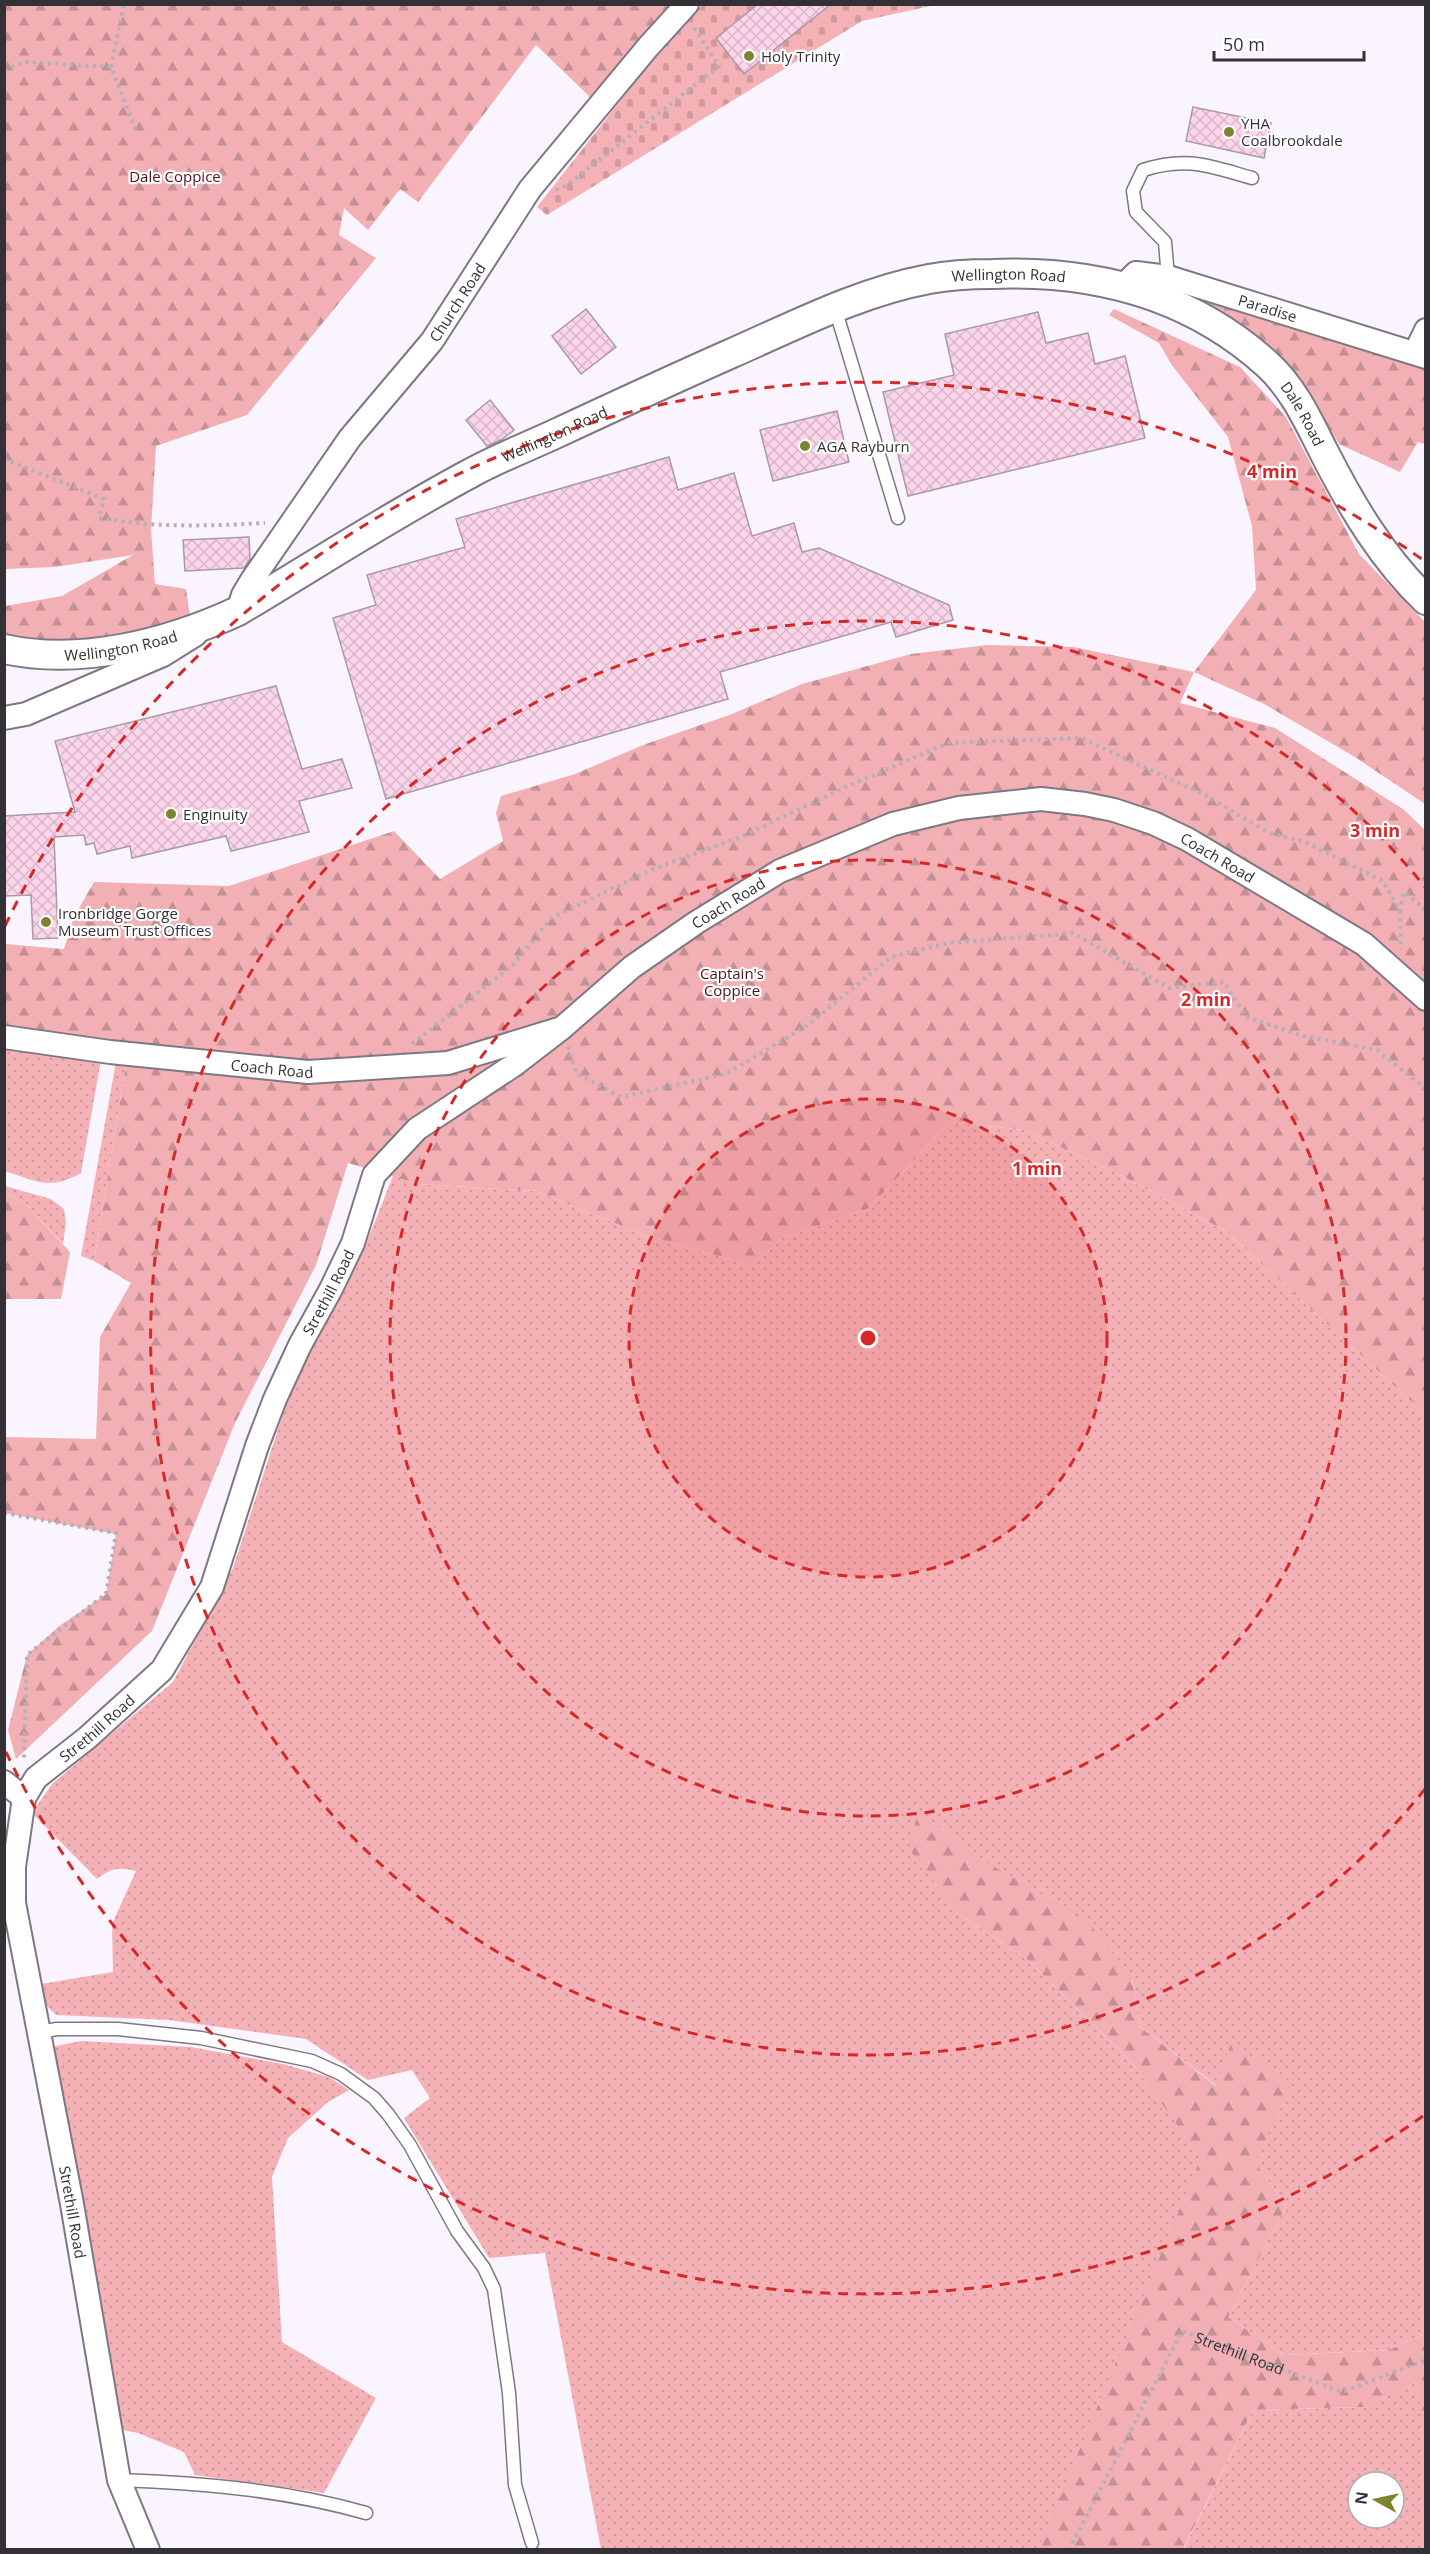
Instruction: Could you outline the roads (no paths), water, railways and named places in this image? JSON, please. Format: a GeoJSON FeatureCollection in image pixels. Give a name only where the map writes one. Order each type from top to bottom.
{"type":"FeatureCollection","features":[{"type":"Feature","properties":{"kind":"street","name":"Church Road"},"geometry":{"type":"LineString","coordinates":[[238,610],[243,595],[290,522],[350,438],[432,341],[530,189],[648,47],[692,11]]}},
{"type":"Feature","properties":{"kind":"street","name":"Wellington Road"},"geometry":{"type":"LineString","coordinates":[[4,649],[43,655],[106,651],[142,644],[212,623],[238,610],[472,472],[665,383],[836,308],[907,284],[962,275],[1047,273],[1082,276],[1126,287]]}},
{"type":"Feature","properties":{"kind":"street","name":"Paradise"},"geometry":{"type":"LineString","coordinates":[[1126,287],[1136,273],[1168,277],[1420,355],[1425,330]]}},
{"type":"Feature","properties":{"kind":"street","name":"Dale Road"},"geometry":{"type":"LineString","coordinates":[[1126,287],[1188,309],[1270,366],[1305,411],[1324,453],[1364,526],[1425,600]]}},
{"type":"Feature","properties":{"kind":"street"},"geometry":{"type":"LineString","coordinates":[[4,718],[26,714],[164,655],[212,623]]}},
{"type":"Feature","properties":{"kind":"street","name":"Coach Road"},"geometry":{"type":"LineString","coordinates":[[4,1037],[110,1052],[308,1072],[447,1063],[562,1028],[632,967],[697,921],[780,871],[893,824],[959,808],[1041,799],[1114,810],[1152,823],[1187,839],[1364,944],[1425,999]]}},
{"type":"Feature","properties":{"kind":"street","name":"Strethill Road"},"geometry":{"type":"LineString","coordinates":[[148,2550],[119,2480],[72,2204],[14,1903],[14,1867],[24,1798],[36,1778],[87,1738],[162,1670],[212,1587],[257,1446],[275,1399],[353,1243],[374,1175],[417,1129],[514,1065],[562,1028]]}},
{"type":"Feature","properties":{"kind":"street"},"geometry":{"type":"LineString","coordinates":[[4,1782],[24,1798]]}},
{"type":"Feature","properties":{"kind":"lane"},"geometry":{"type":"LineString","coordinates":[[1168,277],[1165,242],[1136,212],[1133,191],[1143,170],[1166,163],[1197,163],[1252,178]]}},
{"type":"Feature","properties":{"kind":"lane"},"geometry":{"type":"LineString","coordinates":[[836,308],[898,518]]}},
{"type":"Feature","properties":{"kind":"lane"},"geometry":{"type":"LineString","coordinates":[[39,2032],[57,2029],[118,2029],[201,2038],[312,2061],[341,2074],[374,2098],[410,2145],[457,2230],[484,2268],[494,2289],[509,2393],[515,2485],[532,2543]]}},
{"type":"Feature","properties":{"kind":"lane"},"geometry":{"type":"LineString","coordinates":[[119,2480],[198,2483],[230,2487],[327,2502],[366,2513]]}},
{"type":"Feature","properties":{"kind":"place","name":"Holy Trinity"},"geometry":{"type":"Point","coordinates":[749,56]}},
{"type":"Feature","properties":{"kind":"place","name":"YHA Coalbrookdale"},"geometry":{"type":"Point","coordinates":[1229,132]}},
{"type":"Feature","properties":{"kind":"place","name":"AGA Rayburn"},"geometry":{"type":"Point","coordinates":[805,446]}},
{"type":"Feature","properties":{"kind":"place","name":"Enginuity"},"geometry":{"type":"Point","coordinates":[171,814]}},
{"type":"Feature","properties":{"kind":"place","name":"Ironbridge Gorge Museum Trust Offices"},"geometry":{"type":"Point","coordinates":[46,922]}},
{"type":"Feature","properties":{"kind":"park label","name":"Dale Coppice"},"geometry":{"type":"Point","coordinates":[175,176]}},
{"type":"Feature","properties":{"kind":"park label","name":"Captain's Coppice"},"geometry":{"type":"Point","coordinates":[732,982]}}]}
